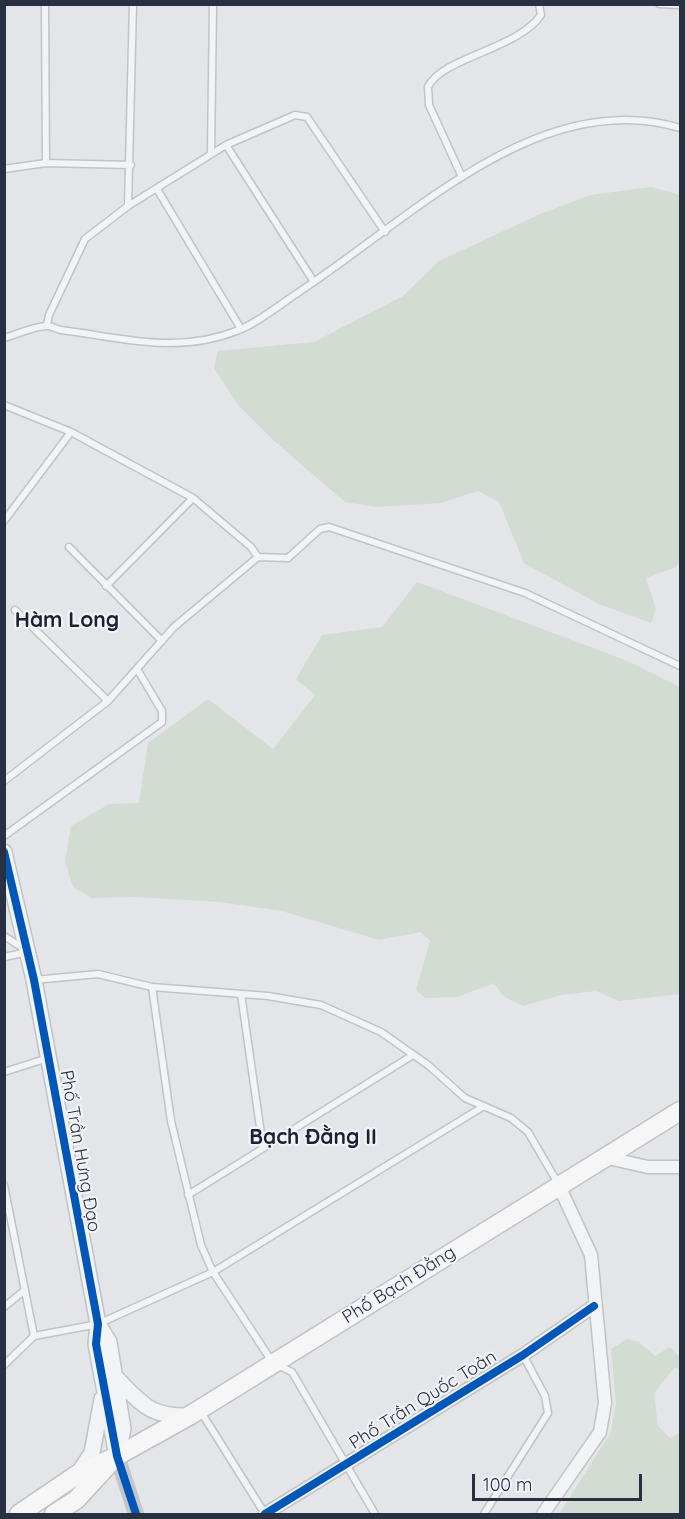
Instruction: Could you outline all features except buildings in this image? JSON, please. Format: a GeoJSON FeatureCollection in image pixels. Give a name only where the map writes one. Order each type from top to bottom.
{"type":"FeatureCollection","features":[{"type":"Feature","properties":{"kind":"main road","name":"Phố Bạch Đằng"},"geometry":{"type":"LineString","coordinates":[[117,1456],[273,1364],[681,1111]]}},
{"type":"Feature","properties":{"kind":"main road"},"geometry":{"type":"LineString","coordinates":[[19,1515],[78,1474],[117,1456]]}},
{"type":"Feature","properties":{"kind":"main road"},"geometry":{"type":"LineString","coordinates":[[54,1515],[76,1500],[117,1456]]}},
{"type":"Feature","properties":{"kind":"main road"},"geometry":{"type":"LineString","coordinates":[[117,1456],[136,1515]]}},
{"type":"Feature","properties":{"kind":"street","name":"Phố Trần Hưng Đạo"},"geometry":{"type":"LineString","coordinates":[[4,852],[34,980],[98,1324],[109,1342],[109,1379],[123,1429],[117,1456]]}},
{"type":"Feature","properties":{"kind":"street"},"geometry":{"type":"LineString","coordinates":[[608,1158],[648,1167],[681,1167]]}},
{"type":"Feature","properties":{"kind":"street"},"geometry":{"type":"LineString","coordinates":[[543,1515],[600,1431],[605,1403],[594,1306],[591,1255],[559,1186]]}},
{"type":"Feature","properties":{"kind":"street","name":"Phố Trần Quốc Toản"},"geometry":{"type":"LineString","coordinates":[[265,1514],[523,1355],[594,1306]]}},
{"type":"Feature","properties":{"kind":"street"},"geometry":{"type":"LineString","coordinates":[[78,1474],[92,1453],[109,1379],[153,1412],[166,1416],[194,1412]]}},
{"type":"Feature","properties":{"kind":"lane"},"geometry":{"type":"LineString","coordinates":[[45,4],[46,163]]}},
{"type":"Feature","properties":{"kind":"lane"},"geometry":{"type":"LineString","coordinates":[[128,206],[131,165],[133,4]]}},
{"type":"Feature","properties":{"kind":"lane"},"geometry":{"type":"LineString","coordinates":[[211,154],[213,4]]}},
{"type":"Feature","properties":{"kind":"lane"},"geometry":{"type":"LineString","coordinates":[[462,177],[429,105],[428,87],[441,73],[531,28],[541,15],[540,4]]}},
{"type":"Feature","properties":{"kind":"lane"},"geometry":{"type":"LineString","coordinates":[[659,4],[681,5]]}},
{"type":"Feature","properties":{"kind":"lane"},"geometry":{"type":"LineString","coordinates":[[47,326],[49,315],[85,239],[128,206],[226,145],[302,114],[307,117],[384,232]]}},
{"type":"Feature","properties":{"kind":"lane"},"geometry":{"type":"LineString","coordinates":[[4,338],[47,326],[172,345],[212,340],[242,329],[314,282],[462,177],[532,140],[580,123],[625,119],[681,128]]}},
{"type":"Feature","properties":{"kind":"lane"},"geometry":{"type":"LineString","coordinates":[[226,145],[314,282]]}},
{"type":"Feature","properties":{"kind":"lane"},"geometry":{"type":"LineString","coordinates":[[4,169],[46,163],[131,165]]}},
{"type":"Feature","properties":{"kind":"lane"},"geometry":{"type":"LineString","coordinates":[[157,189],[242,329]]}},
{"type":"Feature","properties":{"kind":"lane"},"geometry":{"type":"LineString","coordinates":[[4,405],[71,432],[193,498],[251,547],[258,557]]}},
{"type":"Feature","properties":{"kind":"lane"},"geometry":{"type":"LineString","coordinates":[[4,522],[21,496],[71,432]]}},
{"type":"Feature","properties":{"kind":"lane"},"geometry":{"type":"LineString","coordinates":[[106,586],[193,498]]}},
{"type":"Feature","properties":{"kind":"lane"},"geometry":{"type":"LineString","coordinates":[[4,781],[108,701],[174,627],[258,557],[288,558],[320,529],[329,526],[525,593],[681,666]]}},
{"type":"Feature","properties":{"kind":"lane"},"geometry":{"type":"LineString","coordinates":[[69,547],[162,641]]}},
{"type":"Feature","properties":{"kind":"lane"},"geometry":{"type":"LineString","coordinates":[[15,610],[108,701]]}},
{"type":"Feature","properties":{"kind":"lane"},"geometry":{"type":"LineString","coordinates":[[4,836],[162,722],[164,713],[137,669]]}},
{"type":"Feature","properties":{"kind":"lane"},"geometry":{"type":"LineString","coordinates":[[4,936],[28,952]]}},
{"type":"Feature","properties":{"kind":"lane"},"geometry":{"type":"LineString","coordinates":[[4,957],[28,952]]}},
{"type":"Feature","properties":{"kind":"lane"},"geometry":{"type":"LineString","coordinates":[[34,980],[98,974],[152,987],[241,993],[321,1005],[381,1032],[414,1055],[465,1098],[511,1119],[528,1132],[559,1186]]}},
{"type":"Feature","properties":{"kind":"lane"},"geometry":{"type":"LineString","coordinates":[[152,987],[171,1121],[201,1245],[213,1272],[273,1364],[292,1372],[375,1515]]}},
{"type":"Feature","properties":{"kind":"lane"},"geometry":{"type":"LineString","coordinates":[[241,993],[263,1148]]}},
{"type":"Feature","properties":{"kind":"lane"},"geometry":{"type":"LineString","coordinates":[[188,1195],[414,1055]]}},
{"type":"Feature","properties":{"kind":"lane"},"geometry":{"type":"LineString","coordinates":[[4,1072],[48,1058]]}},
{"type":"Feature","properties":{"kind":"lane"},"geometry":{"type":"LineString","coordinates":[[4,1365],[34,1336],[98,1324],[213,1272],[484,1106]]}},
{"type":"Feature","properties":{"kind":"lane"},"geometry":{"type":"LineString","coordinates":[[4,1185],[34,1336]]}},
{"type":"Feature","properties":{"kind":"lane"},"geometry":{"type":"LineString","coordinates":[[4,1307],[25,1290]]}},
{"type":"Feature","properties":{"kind":"lane"},"geometry":{"type":"LineString","coordinates":[[484,1515],[548,1413],[545,1396],[523,1355]]}},
{"type":"Feature","properties":{"kind":"lane"},"geometry":{"type":"LineString","coordinates":[[194,1412],[265,1514]]}},
{"type":"Feature","properties":{"kind":"shaded area"},"geometry":{"type":"Polygon","coordinates":[[[651,187],[680,195],[680,560],[676,567],[646,578],[656,609],[651,623],[599,604],[524,563],[499,502],[478,491],[441,503],[376,507],[345,502],[273,440],[238,405],[214,368],[218,351],[314,342],[403,296],[439,261],[538,215],[590,195],[651,187]]]}},
{"type":"Feature","properties":{"kind":"shaded area"},"geometry":{"type":"Polygon","coordinates":[[[417,582],[630,662],[680,687],[680,994],[619,1001],[596,991],[561,995],[523,1006],[503,996],[494,983],[457,997],[425,998],[416,990],[430,941],[421,932],[379,940],[282,911],[220,902],[135,897],[91,898],[73,887],[65,861],[71,826],[109,804],[139,803],[148,743],[208,699],[273,749],[315,695],[296,679],[322,635],[382,627],[417,582]]]}},
{"type":"Feature","properties":{"kind":"shaded area"},"geometry":{"type":"Polygon","coordinates":[[[627,1339],[639,1342],[655,1356],[670,1347],[680,1357],[680,1370],[675,1367],[654,1393],[658,1426],[670,1438],[680,1433],[680,1514],[559,1514],[610,1434],[616,1404],[611,1349],[627,1339]]]}},
{"type":"Feature","properties":{"kind":"cycle path"},"geometry":{"type":"LineString","coordinates":[[4,852],[34,980],[98,1324],[96,1344],[117,1456],[136,1514]]}},
{"type":"Feature","properties":{"kind":"cycle path"},"geometry":{"type":"LineString","coordinates":[[265,1514],[523,1355],[594,1306]]}},
{"type":"Feature","properties":{"kind":"district","name":"Hàm Long"},"geometry":{"type":"Point","coordinates":[67,621]}},
{"type":"Feature","properties":{"kind":"district","name":"Bạch Đằng II"},"geometry":{"type":"Point","coordinates":[313,1138]}}]}
